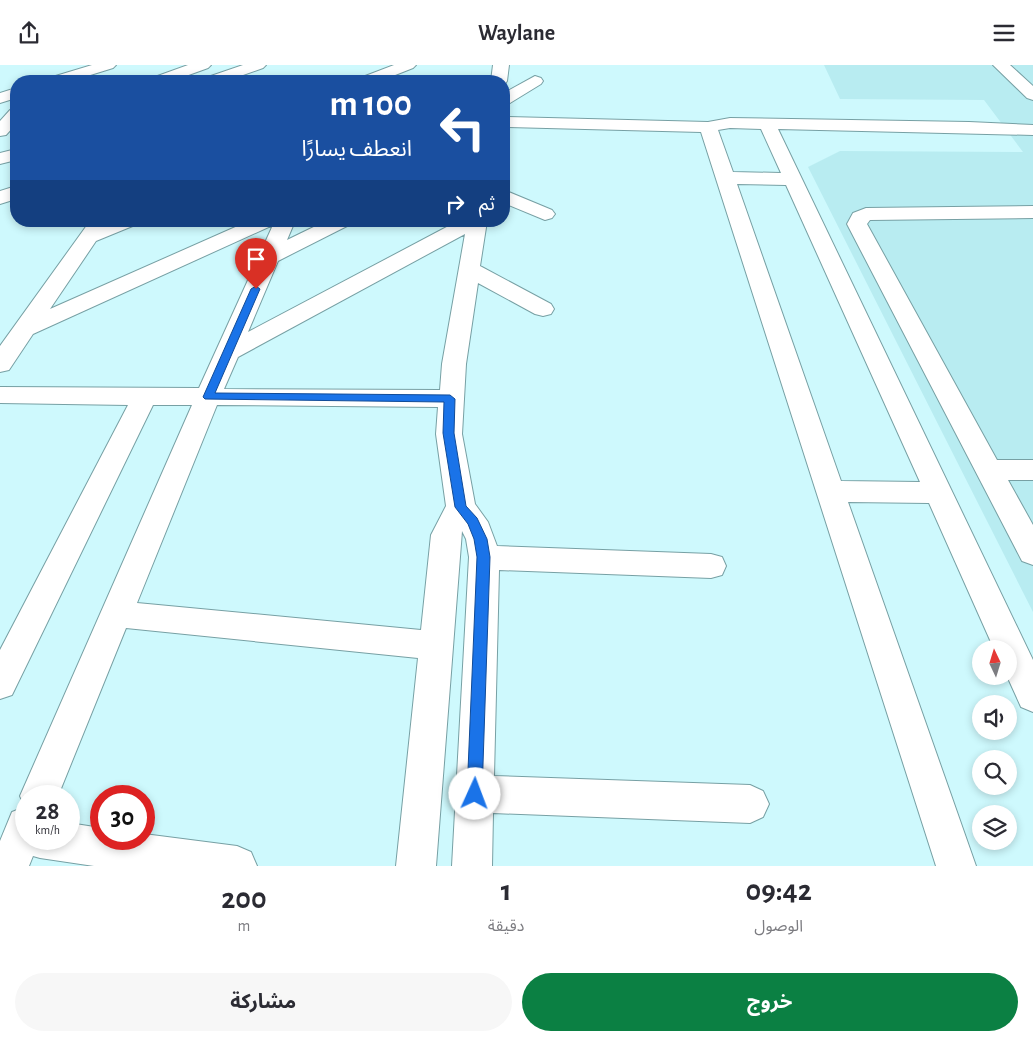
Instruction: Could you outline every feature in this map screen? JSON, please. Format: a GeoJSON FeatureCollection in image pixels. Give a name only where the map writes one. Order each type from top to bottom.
{"type":"FeatureCollection","features":[{"type":"Feature","properties":{"kind":"street"},"geometry":{"type":"LineString","coordinates":[[54,75],[65,65]]}},
{"type":"Feature","properties":{"kind":"street"},"geometry":{"type":"LineString","coordinates":[[75,75],[108,65]]}},
{"type":"Feature","properties":{"kind":"street"},"geometry":{"type":"LineString","coordinates":[[174,75],[202,65]]}},
{"type":"Feature","properties":{"kind":"street"},"geometry":{"type":"LineString","coordinates":[[229,75],[258,65]]}},
{"type":"Feature","properties":{"kind":"street"},"geometry":{"type":"LineString","coordinates":[[1001,65],[1033,95]]}},
{"type":"Feature","properties":{"kind":"street"},"geometry":{"type":"LineString","coordinates":[[380,75],[401,66]]}},
{"type":"Feature","properties":{"kind":"street"},"geometry":{"type":"LineString","coordinates":[[510,96],[535,81]]}},
{"type":"Feature","properties":{"kind":"street"},"geometry":{"type":"LineString","coordinates":[[0,131],[10,120]]}},
{"type":"Feature","properties":{"kind":"street"},"geometry":{"type":"LineString","coordinates":[[510,122],[708,127],[730,134],[770,130],[974,133],[1033,137]]}},
{"type":"Feature","properties":{"kind":"street"},"geometry":{"type":"LineString","coordinates":[[708,127],[956,866]]}},
{"type":"Feature","properties":{"kind":"street"},"geometry":{"type":"LineString","coordinates":[[770,130],[1033,696]]}},
{"type":"Feature","properties":{"kind":"street"},"geometry":{"type":"LineString","coordinates":[[974,133],[1033,130]]}},
{"type":"Feature","properties":{"kind":"street"},"geometry":{"type":"LineString","coordinates":[[726,179],[792,179]]}},
{"type":"Feature","properties":{"kind":"street"},"geometry":{"type":"LineString","coordinates":[[510,199],[545,214]]}},
{"type":"Feature","properties":{"kind":"street"},"geometry":{"type":"LineString","coordinates":[[1033,212],[866,214],[858,220],[860,230],[1033,553]]}},
{"type":"Feature","properties":{"kind":"street"},"geometry":{"type":"LineString","coordinates":[[25,329],[253,227]]}},
{"type":"Feature","properties":{"kind":"street"},"geometry":{"type":"LineString","coordinates":[[44,785],[282,227]]}},
{"type":"Feature","properties":{"kind":"street"},"geometry":{"type":"LineString","coordinates":[[269,257],[330,227]]}},
{"type":"Feature","properties":{"kind":"street"},"geometry":{"type":"LineString","coordinates":[[228,352],[464,227]]}},
{"type":"Feature","properties":{"kind":"street"},"geometry":{"type":"LineString","coordinates":[[472,866],[484,557],[481,539],[473,522],[461,507],[449,433],[450,399],[474,227]]}},
{"type":"Feature","properties":{"kind":"street"},"geometry":{"type":"LineString","coordinates":[[0,364],[95,229]]}},
{"type":"Feature","properties":{"kind":"street"},"geometry":{"type":"LineString","coordinates":[[469,269],[543,309]]}},
{"type":"Feature","properties":{"kind":"street"},"geometry":{"type":"LineString","coordinates":[[0,395],[450,399]]}},
{"type":"Feature","properties":{"kind":"street"},"geometry":{"type":"LineString","coordinates":[[0,683],[12,634],[145,396]]}},
{"type":"Feature","properties":{"kind":"street"},"geometry":{"type":"LineString","coordinates":[[989,470],[1033,469]]}},
{"type":"Feature","properties":{"kind":"street"},"geometry":{"type":"LineString","coordinates":[[831,491],[940,493]]}},
{"type":"Feature","properties":{"kind":"street"},"geometry":{"type":"LineString","coordinates":[[416,866],[446,535],[452,520],[461,507]]}},
{"type":"Feature","properties":{"kind":"street"},"geometry":{"type":"LineString","coordinates":[[484,557],[711,566]]}},
{"type":"Feature","properties":{"kind":"street"},"geometry":{"type":"LineString","coordinates":[[116,614],[436,646]]}},
{"type":"Feature","properties":{"kind":"street"},"geometry":{"type":"LineString","coordinates":[[475,794],[750,804]]}},
{"type":"Feature","properties":{"kind":"street"},"geometry":{"type":"LineString","coordinates":[[80,848],[236,866]]}},
{"type":"Feature","properties":{"kind":"shaded area"},"geometry":{"type":"Polygon","coordinates":[[[824,65],[1033,65],[1033,612],[808,167],[840,151],[1023,152],[984,100],[840,99],[824,65]]]}},
{"type":"Feature","properties":{"kind":"route"},"geometry":{"type":"LineString","coordinates":[[256,289],[208,397],[450,399],[449,433],[461,507],[473,522],[481,539],[484,557],[475,794]]}}]}
